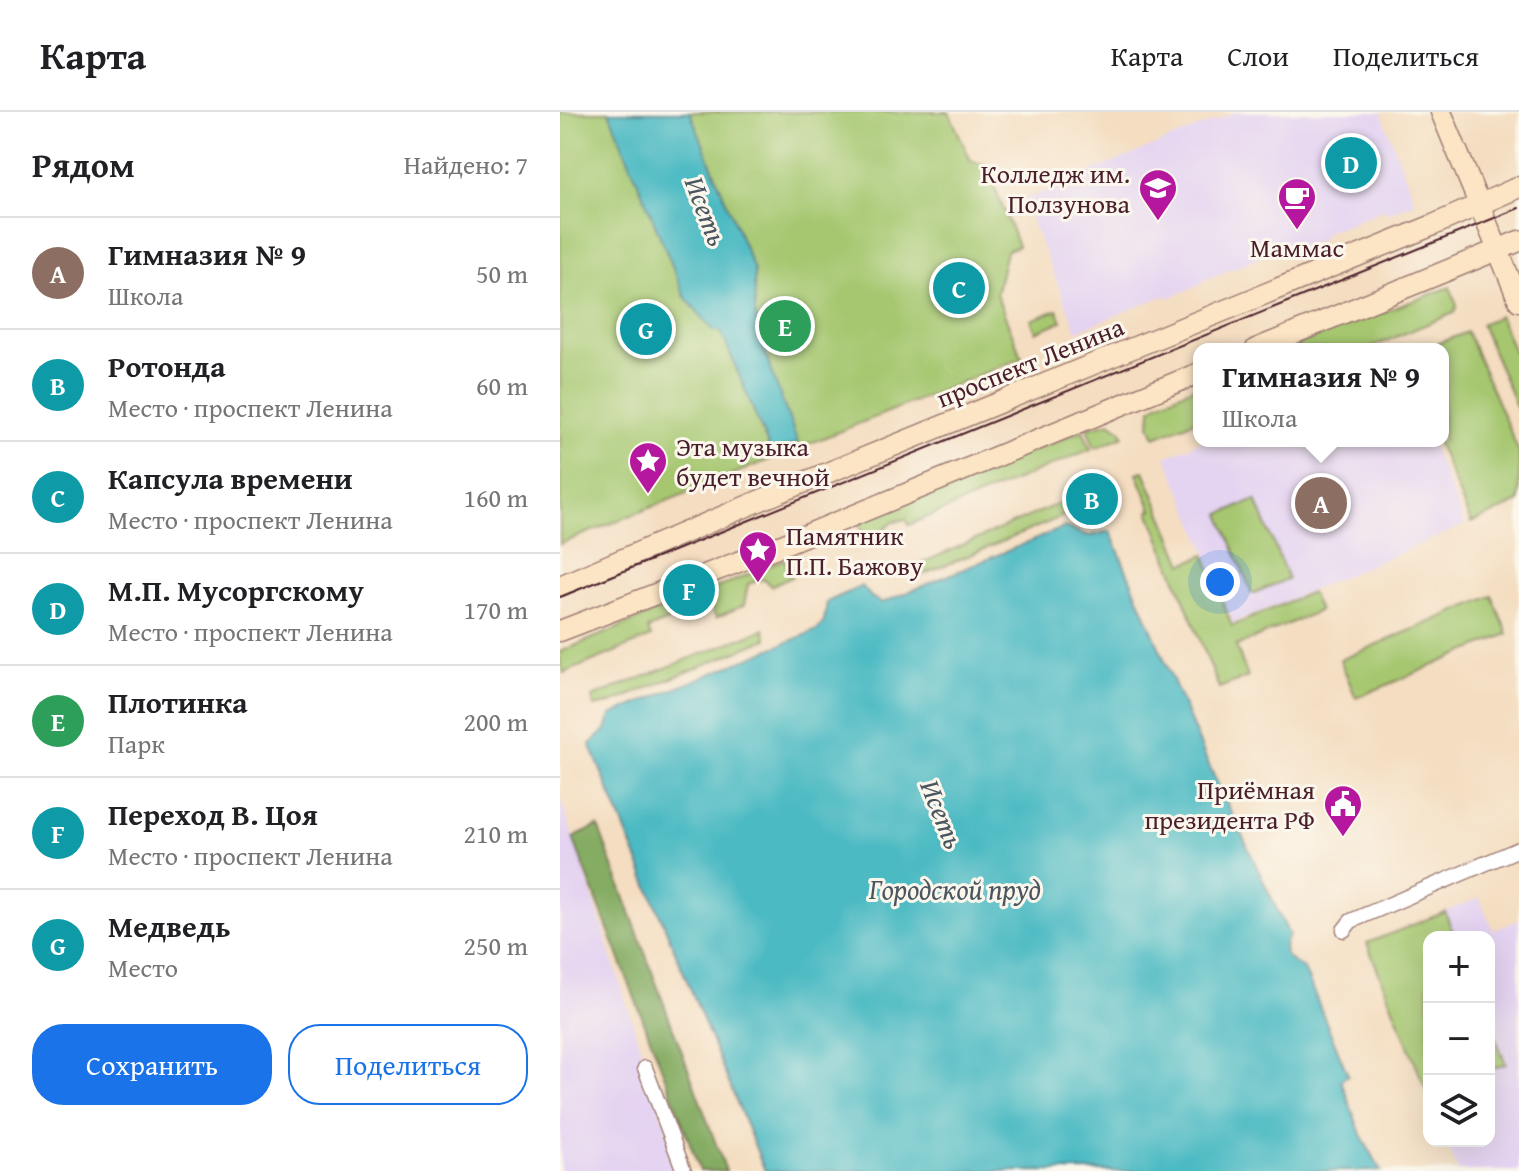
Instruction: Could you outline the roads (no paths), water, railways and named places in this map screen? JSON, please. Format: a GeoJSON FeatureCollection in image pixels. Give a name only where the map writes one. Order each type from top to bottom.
{"type":"FeatureCollection","features":[{"type":"Feature","properties":{"kind":"main road"},"geometry":{"type":"LineString","coordinates":[[1441,112],[1519,301]]}},
{"type":"Feature","properties":{"kind":"main road","name":"проспект Ленина"},"geometry":{"type":"LineString","coordinates":[[560,586],[1519,187]]}},
{"type":"Feature","properties":{"kind":"main road"},"geometry":{"type":"LineString","coordinates":[[1271,343],[1519,241]]}},
{"type":"Feature","properties":{"kind":"main road"},"geometry":{"type":"LineString","coordinates":[[560,631],[782,545],[1193,375]]}},
{"type":"Feature","properties":{"kind":"street"},"geometry":{"type":"LineString","coordinates":[[1344,930],[1351,921],[1519,849]]}},
{"type":"Feature","properties":{"kind":"street"},"geometry":{"type":"LineString","coordinates":[[645,1068],[684,1171]]}},
{"type":"Feature","properties":{"kind":"water","name":"Исеть"},"geometry":{"type":"Polygon","coordinates":[[[609,112],[690,112],[754,270],[755,314],[770,368],[798,443],[771,453],[721,331],[714,331],[685,297],[609,112]]]}},
{"type":"Feature","properties":{"kind":"water","name":"Городской пруд"},"geometry":{"type":"Polygon","coordinates":[[[1065,527],[1089,536],[1110,531],[1207,761],[1289,935],[1284,947],[1286,956],[1304,969],[1348,1075],[1341,1080],[1362,1137],[1381,1171],[765,1171],[590,744],[606,730],[611,715],[817,630],[824,622],[827,602],[862,586],[871,597],[882,603],[1065,527]]]}},
{"type":"Feature","properties":{"kind":"tram line"},"geometry":{"type":"LineString","coordinates":[[560,597],[1519,208]]}},
{"type":"Feature","properties":{"kind":"place","name":"М.П. Мусоргскому"},"geometry":{"type":"Point","coordinates":[1351,163]}},
{"type":"Feature","properties":{"kind":"place","name":"Колледж им. Ползунова"},"geometry":{"type":"Point","coordinates":[1158,222]}},
{"type":"Feature","properties":{"kind":"place","name":"Маммас"},"geometry":{"type":"Point","coordinates":[1297,231]}},
{"type":"Feature","properties":{"kind":"place","name":"Капсула времени"},"geometry":{"type":"Point","coordinates":[959,288]}},
{"type":"Feature","properties":{"kind":"place","name":"Плотинка"},"geometry":{"type":"Point","coordinates":[785,326]}},
{"type":"Feature","properties":{"kind":"place","name":"Медведь"},"geometry":{"type":"Point","coordinates":[646,329]}},
{"type":"Feature","properties":{"kind":"place","name":"Эта музыка будет вечной"},"geometry":{"type":"Point","coordinates":[648,495]}},
{"type":"Feature","properties":{"kind":"place","name":"Ротонда"},"geometry":{"type":"Point","coordinates":[1092,499]}},
{"type":"Feature","properties":{"kind":"place","name":"Гимназия № 9"},"geometry":{"type":"Point","coordinates":[1321,503]}},
{"type":"Feature","properties":{"kind":"place","name":"Памятник П.П. Бажову"},"geometry":{"type":"Point","coordinates":[758,584]}},
{"type":"Feature","properties":{"kind":"place","name":"Переход В. Цоя"},"geometry":{"type":"Point","coordinates":[689,590]}},
{"type":"Feature","properties":{"kind":"place","name":"Приёмная президента РФ"},"geometry":{"type":"Point","coordinates":[1343,838]}}]}
